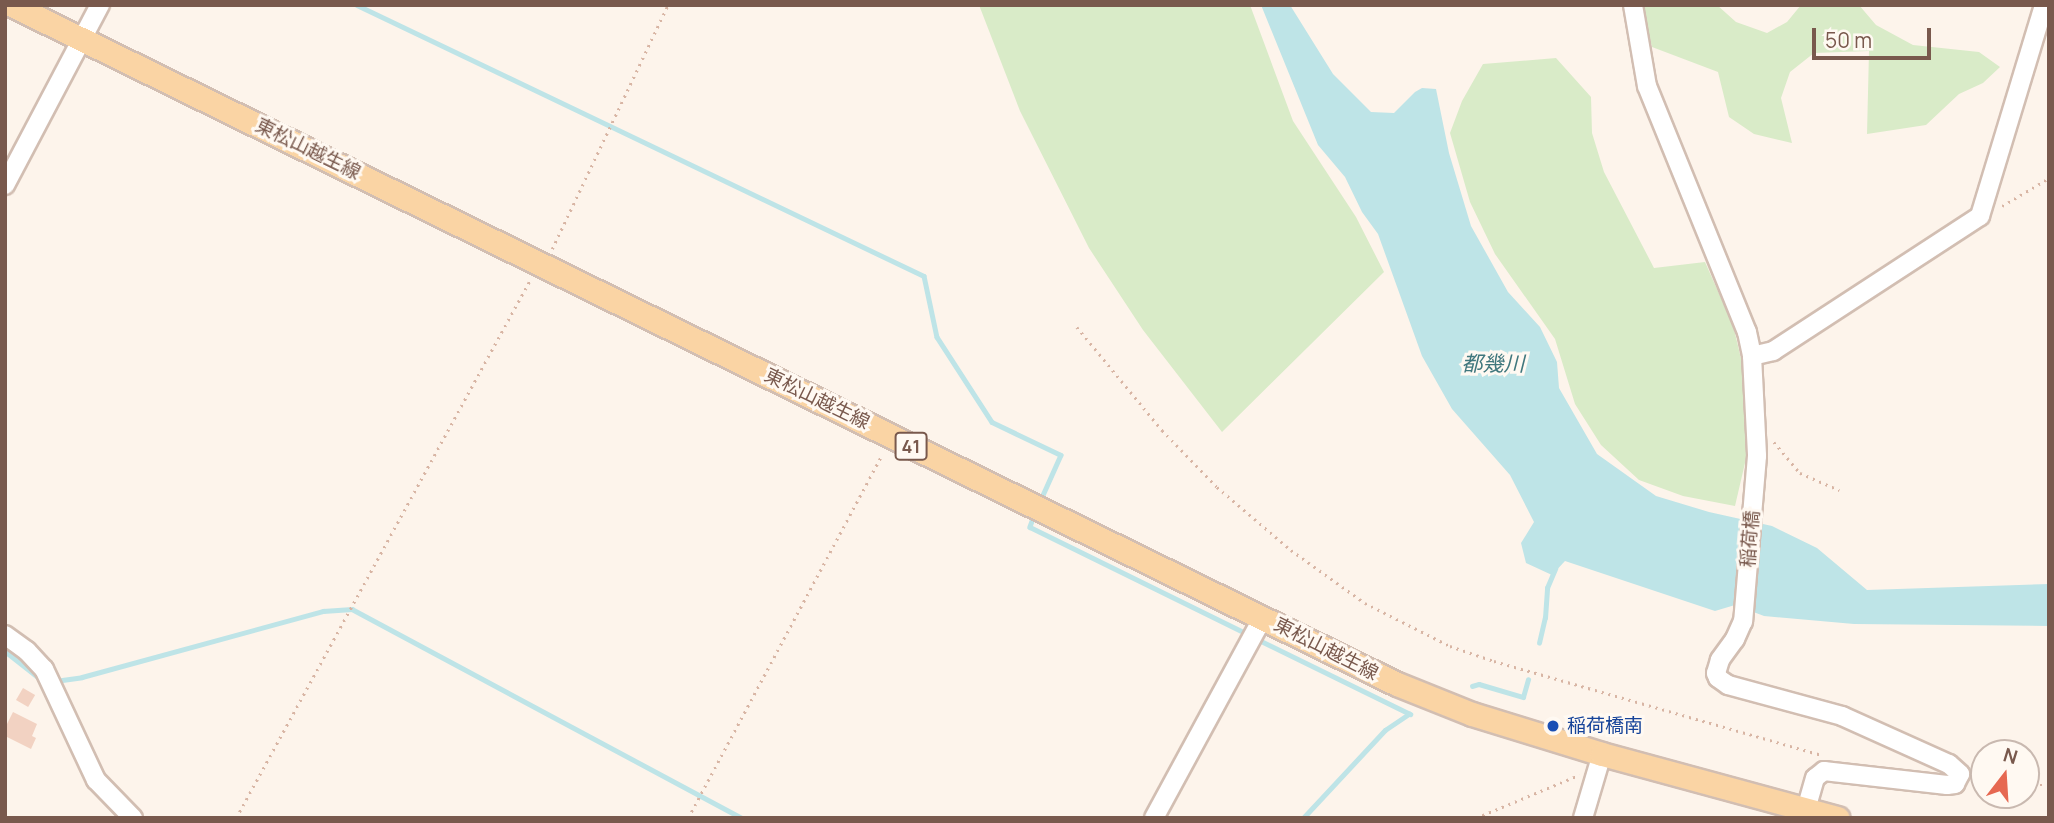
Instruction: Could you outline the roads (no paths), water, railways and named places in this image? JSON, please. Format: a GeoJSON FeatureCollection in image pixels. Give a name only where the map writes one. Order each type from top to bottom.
{"type":"FeatureCollection","features":[{"type":"Feature","properties":{"kind":"main road","name":"東松山越生線"},"geometry":{"type":"LineString","coordinates":[[12,5],[1397,684],[1599,764],[1838,818]]}},
{"type":"Feature","properties":{"kind":"street"},"geometry":{"type":"LineString","coordinates":[[5,185],[100,5]]}},
{"type":"Feature","properties":{"kind":"street","name":"稲荷橋"},"geometry":{"type":"LineString","coordinates":[[1633,5],[1647,86],[1747,332],[1752,356],[1757,456],[1743,621],[1716,673],[1721,681],[1842,716],[1959,771],[1959,778],[1951,785],[1918,784],[1824,771],[1815,778],[1806,810]]}},
{"type":"Feature","properties":{"kind":"street"},"geometry":{"type":"LineString","coordinates":[[1752,356],[1773,351],[1980,216],[2043,5]]}},
{"type":"Feature","properties":{"kind":"street"},"geometry":{"type":"LineString","coordinates":[[1154,818],[1263,617]]}},
{"type":"Feature","properties":{"kind":"street"},"geometry":{"type":"LineString","coordinates":[[5,635],[27,651],[44,669],[96,780],[133,818]]}},
{"type":"Feature","properties":{"kind":"street"},"geometry":{"type":"LineString","coordinates":[[1583,818],[1599,764]]}},
{"type":"Feature","properties":{"kind":"water","name":"都幾川"},"geometry":{"type":"Polygon","coordinates":[[[1261,5],[1290,5],[1333,74],[1371,112],[1394,113],[1422,88],[1436,89],[1449,153],[1471,226],[1508,292],[1540,327],[1557,362],[1559,388],[1597,454],[1656,496],[1709,512],[1772,526],[1817,548],[1867,590],[2049,584],[2049,626],[1854,624],[1764,616],[1735,605],[1715,611],[1565,561],[1552,575],[1526,563],[1521,543],[1534,522],[1510,475],[1452,409],[1422,356],[1378,234],[1362,212],[1345,177],[1318,145],[1261,5]]]}},
{"type":"Feature","properties":{"kind":"waterway"},"geometry":{"type":"LineString","coordinates":[[357,5],[924,276],[937,337],[992,422],[1061,455],[1040,502]]}},
{"type":"Feature","properties":{"kind":"waterway"},"geometry":{"type":"LineString","coordinates":[[1035,513],[1030,527],[1247,634]]}},
{"type":"Feature","properties":{"kind":"waterway"},"geometry":{"type":"LineString","coordinates":[[1539,643],[1545,618],[1547,588],[1555,569]]}},
{"type":"Feature","properties":{"kind":"waterway"},"geometry":{"type":"LineString","coordinates":[[55,681],[82,677],[323,611],[352,609],[741,818]]}},
{"type":"Feature","properties":{"kind":"waterway"},"geometry":{"type":"LineString","coordinates":[[1255,638],[1410,714]]}},
{"type":"Feature","properties":{"kind":"waterway"},"geometry":{"type":"LineString","coordinates":[[5,651],[43,681]]}},
{"type":"Feature","properties":{"kind":"waterway"},"geometry":{"type":"LineString","coordinates":[[1472,686],[1479,684],[1523,697],[1528,680]]}},
{"type":"Feature","properties":{"kind":"waterway"},"geometry":{"type":"LineString","coordinates":[[1303,818],[1385,730],[1409,714]]}},
{"type":"Feature","properties":{"kind":"place","name":"稲荷橋南"},"geometry":{"type":"Point","coordinates":[1553,726]}}]}
